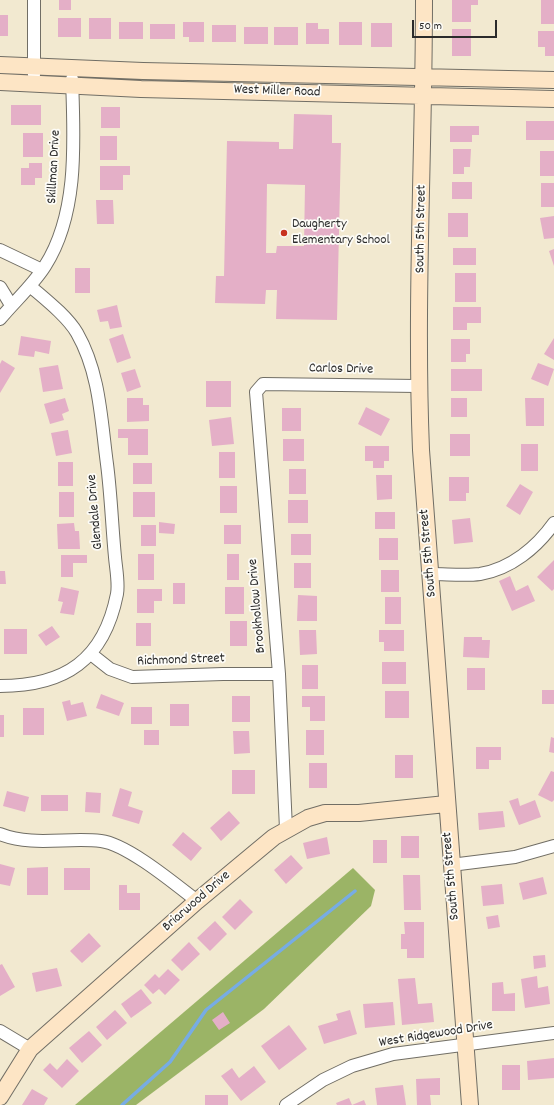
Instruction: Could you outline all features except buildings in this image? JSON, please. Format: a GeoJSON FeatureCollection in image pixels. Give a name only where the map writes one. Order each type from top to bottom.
{"type":"FeatureCollection","features":[{"type":"Feature","properties":{"kind":"street"},"geometry":{"type":"LineString","coordinates":[[34,0],[34,83]]}},
{"type":"Feature","properties":{"kind":"street","name":"South 5th Street"},"geometry":{"type":"LineString","coordinates":[[424,0],[424,96],[418,386],[421,450],[431,574],[446,804],[470,1105]]}},
{"type":"Feature","properties":{"kind":"street","name":"West Miller Road"},"geometry":{"type":"LineString","coordinates":[[0,65],[143,71],[554,80]]}},
{"type":"Feature","properties":{"kind":"street","name":"Skillman Drive"},"geometry":{"type":"LineString","coordinates":[[0,319],[11,305],[30,286],[42,270],[61,237],[70,200],[71,68]]}},
{"type":"Feature","properties":{"kind":"street","name":"West Miller Road"},"geometry":{"type":"LineString","coordinates":[[0,82],[424,96],[554,98]]}},
{"type":"Feature","properties":{"kind":"street"},"geometry":{"type":"LineString","coordinates":[[0,250],[42,270]]}},
{"type":"Feature","properties":{"kind":"street","name":"Glendale Drive"},"geometry":{"type":"LineString","coordinates":[[0,686],[17,686],[58,678],[80,664],[90,654],[107,629],[118,592],[108,475],[95,375],[77,332],[54,307],[30,286]]}},
{"type":"Feature","properties":{"kind":"street"},"geometry":{"type":"LineString","coordinates":[[0,287],[11,305]]}},
{"type":"Feature","properties":{"kind":"street","name":"Carlos Drive"},"geometry":{"type":"LineString","coordinates":[[263,384],[418,386]]}},
{"type":"Feature","properties":{"kind":"street","name":"Brookhollow Drive"},"geometry":{"type":"LineString","coordinates":[[263,384],[256,392],[279,674],[286,829]]}},
{"type":"Feature","properties":{"kind":"street"},"geometry":{"type":"LineString","coordinates":[[431,574],[480,574],[505,567],[529,551],[554,523]]}},
{"type":"Feature","properties":{"kind":"street","name":"Richmond Street"},"geometry":{"type":"LineString","coordinates":[[90,654],[110,669],[132,678],[223,674],[279,674]]}},
{"type":"Feature","properties":{"kind":"street","name":"Briarwood Drive"},"geometry":{"type":"LineString","coordinates":[[0,1097],[30,1049],[197,901],[274,837],[286,829],[308,818],[325,813],[359,813],[446,804]]}},
{"type":"Feature","properties":{"kind":"street"},"geometry":{"type":"LineString","coordinates":[[0,834],[37,842],[102,841],[141,860],[197,901]]}},
{"type":"Feature","properties":{"kind":"street"},"geometry":{"type":"LineString","coordinates":[[451,865],[515,857],[554,846]]}},
{"type":"Feature","properties":{"kind":"street"},"geometry":{"type":"LineString","coordinates":[[0,1031],[30,1049]]}},
{"type":"Feature","properties":{"kind":"street","name":"West Ridgewood Drive"},"geometry":{"type":"LineString","coordinates":[[286,1105],[323,1080],[352,1066],[393,1054],[554,1033]]}},
{"type":"Feature","properties":{"kind":"green space"},"geometry":{"type":"Polygon","coordinates":[[[353,868],[375,890],[371,906],[264,1009],[136,1105],[75,1105],[353,868]]]}},
{"type":"Feature","properties":{"kind":"waterway"},"geometry":{"type":"LineString","coordinates":[[122,1105],[170,1062],[206,1010],[355,891]]}},
{"type":"Feature","properties":{"kind":"place","name":"Daugherty Elementary School"},"geometry":{"type":"Point","coordinates":[284,233]}}]}
